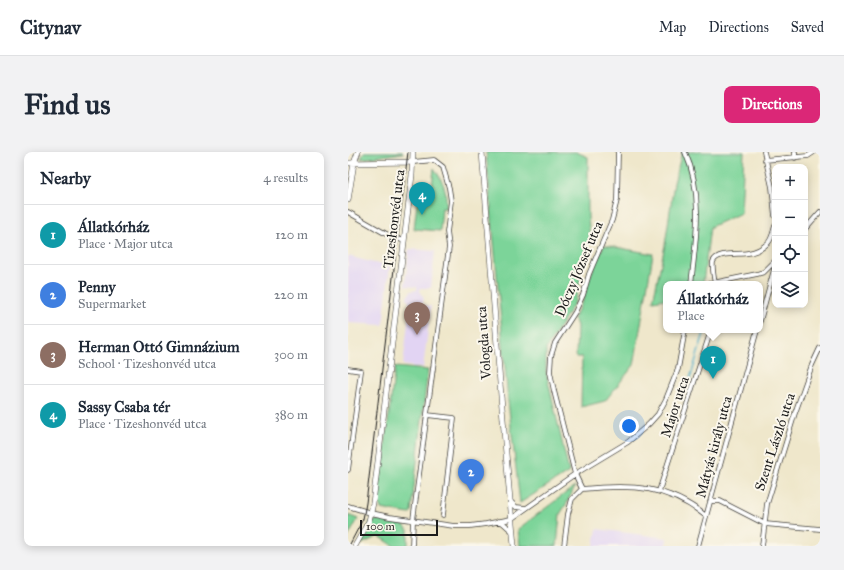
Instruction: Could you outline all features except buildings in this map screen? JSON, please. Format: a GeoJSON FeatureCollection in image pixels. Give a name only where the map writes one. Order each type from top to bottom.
{"type":"FeatureCollection","features":[{"type":"Feature","properties":{"kind":"street"},"geometry":{"type":"LineString","coordinates":[[348,200],[354,162],[358,152]]}},
{"type":"Feature","properties":{"kind":"street"},"geometry":{"type":"LineString","coordinates":[[348,163],[413,162],[413,152]]}},
{"type":"Feature","properties":{"kind":"street","name":"Vologda utca"},"geometry":{"type":"LineString","coordinates":[[482,152],[499,382],[514,546]]}},
{"type":"Feature","properties":{"kind":"street","name":"Dóczy József utca"},"geometry":{"type":"LineString","coordinates":[[582,489],[575,474],[554,391],[550,372],[551,356],[555,343],[575,312],[583,295],[589,274],[612,220],[617,200],[618,152]]}},
{"type":"Feature","properties":{"kind":"street"},"geometry":{"type":"LineString","coordinates":[[685,152],[689,160],[695,184],[697,204],[697,228],[691,281]]}},
{"type":"Feature","properties":{"kind":"street"},"geometry":{"type":"LineString","coordinates":[[764,152],[773,200]]}},
{"type":"Feature","properties":{"kind":"street"},"geometry":{"type":"LineString","coordinates":[[795,152],[795,158]]}},
{"type":"Feature","properties":{"kind":"street"},"geometry":{"type":"LineString","coordinates":[[765,160],[808,156],[814,152]]}},
{"type":"Feature","properties":{"kind":"street","name":"Tizeshonvéd utca"},"geometry":{"type":"LineString","coordinates":[[355,546],[369,521],[378,468],[380,436],[413,162],[434,160],[443,167],[451,201],[447,232],[449,247],[413,520],[412,546]]}},
{"type":"Feature","properties":{"kind":"street"},"geometry":{"type":"LineString","coordinates":[[348,212],[388,235],[404,241]]}},
{"type":"Feature","properties":{"kind":"street"},"geometry":{"type":"LineString","coordinates":[[808,226],[820,212]]}},
{"type":"Feature","properties":{"kind":"street"},"geometry":{"type":"LineString","coordinates":[[714,281],[714,261],[716,258],[723,255],[748,253],[760,249],[768,243],[772,236]]}},
{"type":"Feature","properties":{"kind":"street"},"geometry":{"type":"LineString","coordinates":[[724,281],[764,272],[772,264]]}},
{"type":"Feature","properties":{"kind":"street"},"geometry":{"type":"LineString","coordinates":[[763,310],[773,272]]}},
{"type":"Feature","properties":{"kind":"street"},"geometry":{"type":"LineString","coordinates":[[348,506],[371,513],[442,525],[470,526],[512,519],[525,508],[575,474],[628,442],[649,424],[658,414],[666,399],[678,369],[684,333]]}},
{"type":"Feature","properties":{"kind":"street","name":"Major utca"},"geometry":{"type":"LineString","coordinates":[[659,491],[710,333]]}},
{"type":"Feature","properties":{"kind":"street","name":"Mátyás király utca"},"geometry":{"type":"LineString","coordinates":[[698,546],[757,333]]}},
{"type":"Feature","properties":{"kind":"street","name":"Szent László utca"},"geometry":{"type":"LineString","coordinates":[[762,546],[767,504],[795,413],[812,365],[820,348]]}},
{"type":"Feature","properties":{"kind":"street"},"geometry":{"type":"LineString","coordinates":[[348,369],[361,371],[348,470]]}},
{"type":"Feature","properties":{"kind":"street"},"geometry":{"type":"LineString","coordinates":[[427,414],[454,418],[442,515]]}},
{"type":"Feature","properties":{"kind":"street"},"geometry":{"type":"LineString","coordinates":[[564,546],[568,514],[572,499],[582,489],[608,486],[633,486],[659,491],[674,496],[694,506],[706,516]]}},
{"type":"Feature","properties":{"kind":"street"},"geometry":{"type":"LineString","coordinates":[[510,501],[516,507],[525,508]]}},
{"type":"Feature","properties":{"kind":"street"},"geometry":{"type":"LineString","coordinates":[[711,501],[720,502],[765,524],[820,529]]}},
{"type":"Feature","properties":{"kind":"street"},"geometry":{"type":"LineString","coordinates":[[498,521],[503,522],[512,531]]}},
{"type":"Feature","properties":{"kind":"shaded area"},"geometry":{"type":"Polygon","coordinates":[[[409,249],[435,251],[431,288],[420,288],[424,300],[421,305],[431,306],[423,368],[403,365],[410,305],[407,297],[411,291],[417,290],[417,287],[405,286],[409,249]]]}},
{"type":"Feature","properties":{"kind":"shaded area"},"geometry":{"type":"Polygon","coordinates":[[[348,256],[374,263],[390,265],[383,325],[348,323],[348,256]]]}},
{"type":"Feature","properties":{"kind":"shaded area"},"geometry":{"type":"Polygon","coordinates":[[[597,529],[667,538],[666,546],[594,546],[597,529]]]}},
{"type":"Feature","properties":{"kind":"green space"},"geometry":{"type":"Polygon","coordinates":[[[364,152],[403,152],[403,153],[361,159],[364,152]]]}},
{"type":"Feature","properties":{"kind":"green space"},"geometry":{"type":"Polygon","coordinates":[[[486,152],[576,152],[588,157],[588,217],[590,237],[575,302],[546,349],[546,372],[569,472],[520,503],[508,401],[486,152]]]}},
{"type":"Feature","properties":{"kind":"green space"},"geometry":{"type":"Polygon","coordinates":[[[682,152],[744,152],[741,213],[710,227],[703,281],[663,281],[663,299],[653,301],[665,245],[674,183],[682,152]]]}},
{"type":"Feature","properties":{"kind":"green space"},"geometry":{"type":"Polygon","coordinates":[[[434,168],[440,178],[446,196],[446,208],[442,208],[440,231],[414,229],[419,186],[432,187],[434,168]]]}},
{"type":"Feature","properties":{"kind":"green space"},"geometry":{"type":"Polygon","coordinates":[[[604,245],[653,254],[634,365],[605,401],[581,407],[582,357],[576,357],[577,326],[574,318],[583,300],[591,274],[604,245]]]}},
{"type":"Feature","properties":{"kind":"green space"},"geometry":{"type":"Polygon","coordinates":[[[395,367],[428,370],[411,512],[409,514],[381,509],[378,500],[395,367]]]}},
{"type":"Feature","properties":{"kind":"green space"},"geometry":{"type":"Polygon","coordinates":[[[575,486],[560,514],[557,546],[520,546],[518,529],[575,486]]]}},
{"type":"Feature","properties":{"kind":"green space"},"geometry":{"type":"Polygon","coordinates":[[[348,515],[358,519],[348,537],[348,515]]]}},
{"type":"Feature","properties":{"kind":"green space"},"geometry":{"type":"Polygon","coordinates":[[[379,520],[404,525],[408,530],[408,546],[394,546],[379,536],[361,544],[371,521],[379,520]]]}},
{"type":"Feature","properties":{"kind":"waterway"},"geometry":{"type":"LineString","coordinates":[[686,392],[704,333]]}},
{"type":"Feature","properties":{"kind":"tram line"},"geometry":{"type":"LineString","coordinates":[[349,546],[363,519],[366,503],[408,152]]}},
{"type":"Feature","properties":{"kind":"place","name":"Sassy Csaba tér"},"geometry":{"type":"Point","coordinates":[422,215]}},
{"type":"Feature","properties":{"kind":"place","name":"Herman Ottó Gimnázium"},"geometry":{"type":"Point","coordinates":[417,335]}},
{"type":"Feature","properties":{"kind":"place","name":"Állatkórház"},"geometry":{"type":"Point","coordinates":[713,379]}},
{"type":"Feature","properties":{"kind":"place","name":"Penny"},"geometry":{"type":"Point","coordinates":[471,492]}}]}
